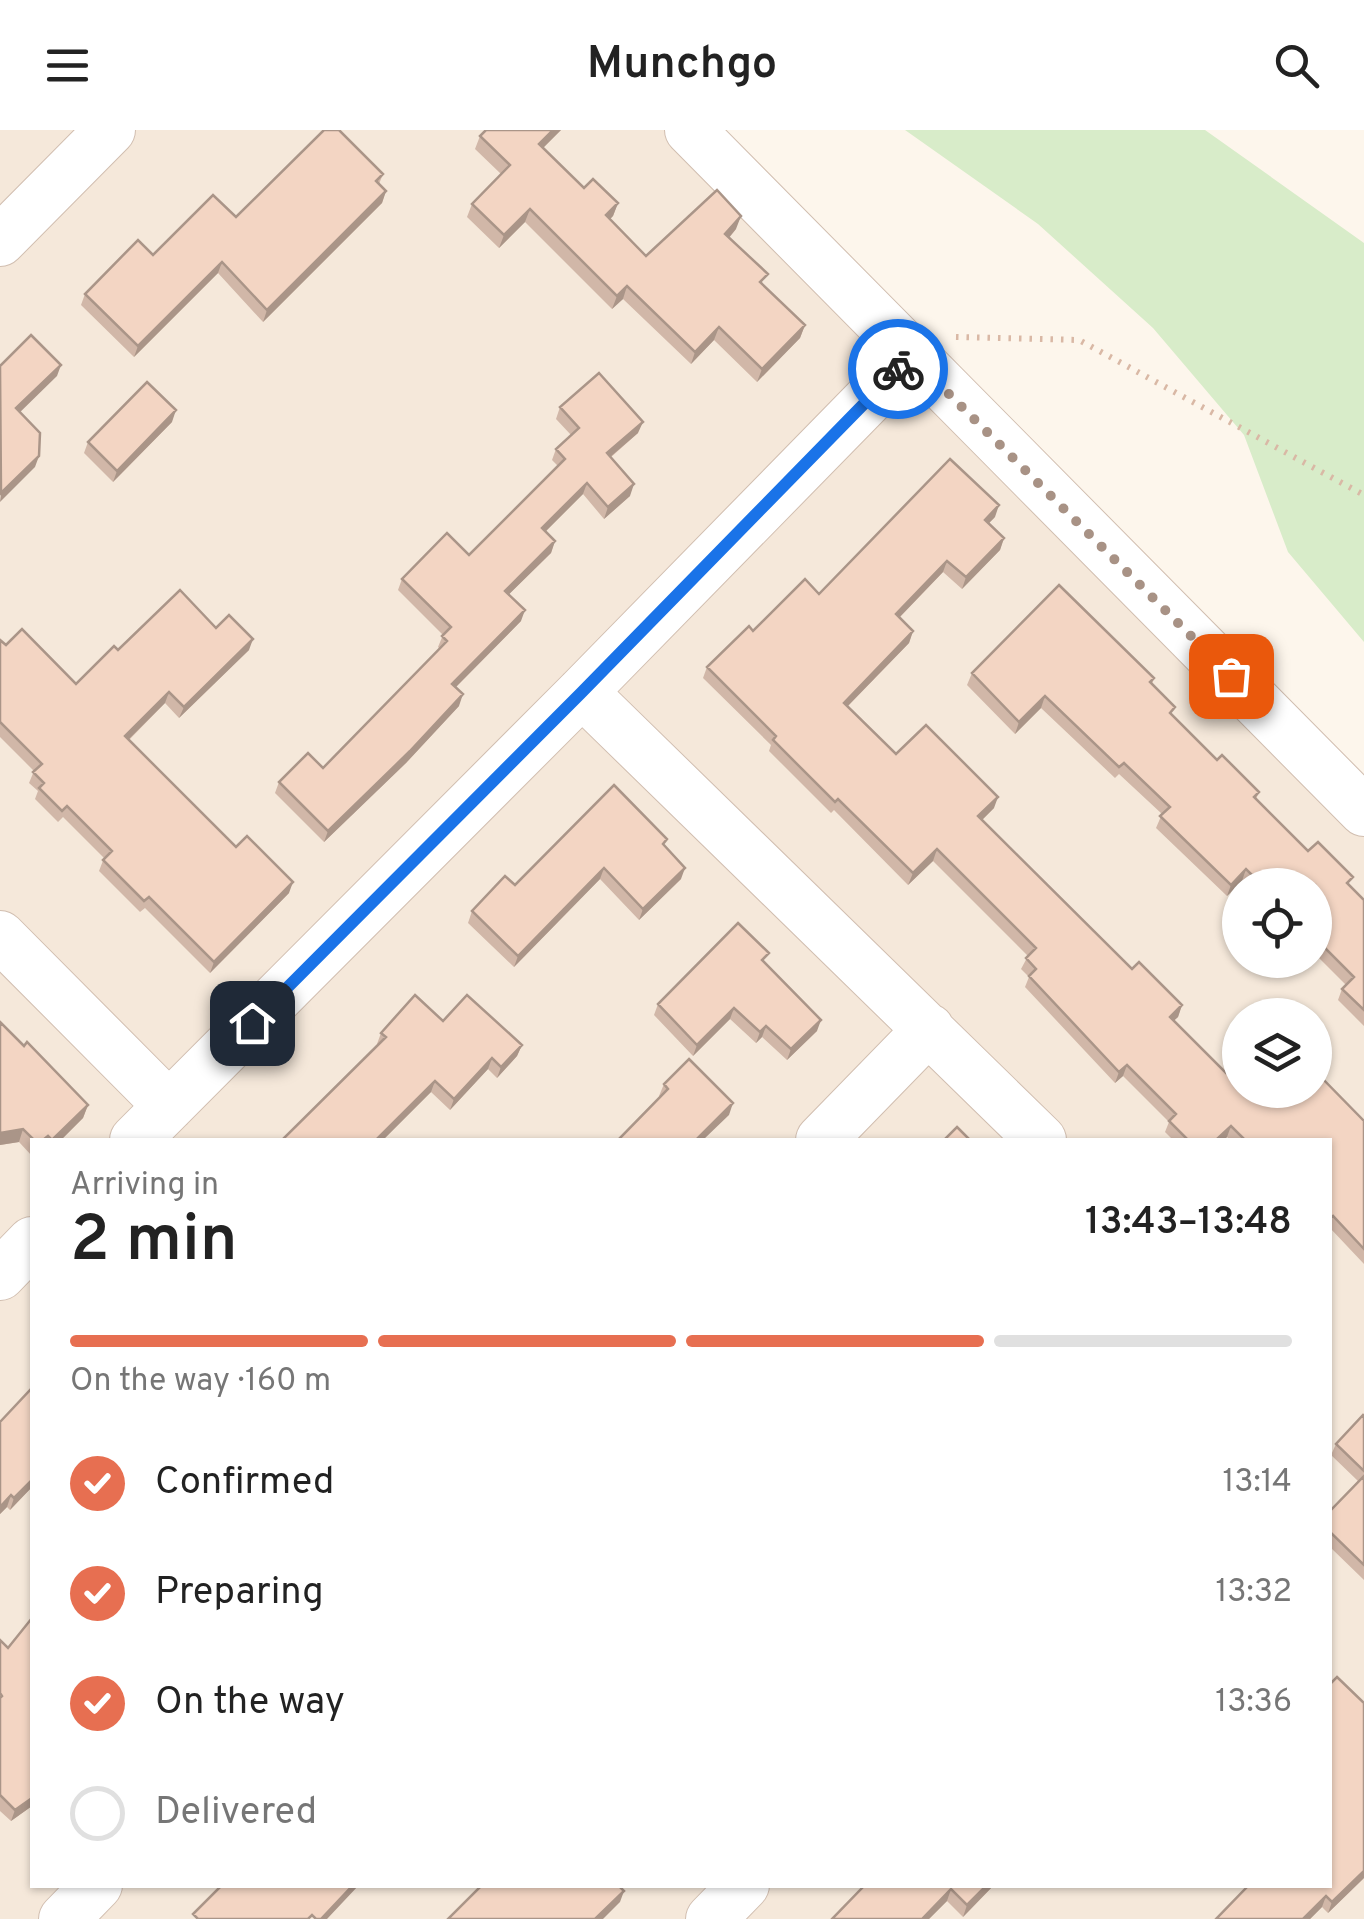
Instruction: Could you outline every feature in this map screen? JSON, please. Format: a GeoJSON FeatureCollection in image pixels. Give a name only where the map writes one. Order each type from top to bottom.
{"type":"FeatureCollection","features":[{"type":"Feature","properties":{"kind":"street"},"geometry":{"type":"LineString","coordinates":[[0,241],[110,130]]}},
{"type":"Feature","properties":{"kind":"street"},"geometry":{"type":"LineString","coordinates":[[690,130],[1364,811]]}},
{"type":"Feature","properties":{"kind":"street"},"geometry":{"type":"LineString","coordinates":[[0,936],[152,1123],[582,692],[901,345]]}},
{"type":"Feature","properties":{"kind":"street"},"geometry":{"type":"LineString","coordinates":[[582,692],[1039,1138]]}},
{"type":"Feature","properties":{"kind":"street"},"geometry":{"type":"LineString","coordinates":[[823,1138],[929,1029]]}},
{"type":"Feature","properties":{"kind":"street"},"geometry":{"type":"LineString","coordinates":[[0,1275],[30,1244]]}},
{"type":"Feature","properties":{"kind":"street"},"geometry":{"type":"LineString","coordinates":[[64,1919],[95,1888]]}},
{"type":"Feature","properties":{"kind":"street"},"geometry":{"type":"LineString","coordinates":[[712,1919],[741,1888]]}},
{"type":"Feature","properties":{"kind":"path"},"geometry":{"type":"LineString","coordinates":[[901,345],[1080,340],[1364,496]]}},
{"type":"Feature","properties":{"kind":"shaded area"},"geometry":{"type":"Polygon","coordinates":[[[0,130],[688,130],[1364,809],[1364,1919],[0,1919],[0,130]]]}},
{"type":"Feature","properties":{"kind":"green space"},"geometry":{"type":"Polygon","coordinates":[[[905,130],[1205,130],[1364,243],[1364,642],[1288,552],[1244,435],[1153,328],[1038,224],[905,130]]]}},
{"type":"Feature","properties":{"kind":"building"},"geometry":{"type":"Polygon","coordinates":[[[324,130],[339,130],[383,174],[376,181],[386,191],[267,310],[222,262],[138,346],[85,294],[138,240],[153,255],[213,195],[236,217],[324,130]]]}},
{"type":"Feature","properties":{"kind":"building"},"geometry":{"type":"Polygon","coordinates":[[[486,130],[553,130],[539,144],[584,188],[593,179],[618,203],[606,215],[646,256],[717,190],[741,216],[725,234],[768,274],[760,282],[805,325],[762,369],[719,327],[695,352],[627,286],[617,296],[530,209],[504,235],[472,204],[510,165],[480,136],[486,130]]]}},
{"type":"Feature","properties":{"kind":"building"},"geometry":{"type":"Polygon","coordinates":[[[31,335],[61,365],[16,408],[40,433],[39,456],[1,493],[0,366],[31,335]]]}},
{"type":"Feature","properties":{"kind":"building"},"geometry":{"type":"Polygon","coordinates":[[[599,373],[643,422],[607,453],[634,484],[608,507],[587,483],[542,528],[555,541],[505,591],[525,610],[452,684],[463,694],[328,831],[279,782],[308,753],[323,768],[447,641],[442,636],[451,627],[402,579],[447,533],[469,555],[565,459],[556,449],[579,428],[560,407],[599,373]]]}},
{"type":"Feature","properties":{"kind":"building"},"geometry":{"type":"Polygon","coordinates":[[[147,382],[176,410],[117,471],[88,442],[147,382]]]}},
{"type":"Feature","properties":{"kind":"building"},"geometry":{"type":"Polygon","coordinates":[[[950,459],[999,505],[985,520],[1004,538],[966,577],[947,561],[896,614],[913,631],[844,703],[896,754],[926,725],[998,797],[978,816],[1132,969],[1139,962],[1182,1005],[1170,1017],[1222,1069],[1222,1108],[1332,1108],[1332,1088],[1364,1121],[1364,1249],[1332,1217],[1332,1138],[1243,1138],[1231,1126],[1218,1138],[1186,1138],[1169,1121],[1176,1114],[1127,1065],[1119,1072],[1029,976],[1036,969],[1026,958],[1036,948],[937,849],[913,873],[773,740],[776,736],[707,667],[749,626],[753,631],[805,579],[819,594],[950,459]]]}},
{"type":"Feature","properties":{"kind":"building"},"geometry":{"type":"Polygon","coordinates":[[[1059,585],[1154,678],[1150,682],[1175,707],[1170,713],[1217,760],[1222,755],[1259,792],[1254,797],[1308,851],[1318,842],[1353,877],[1347,883],[1364,900],[1364,1010],[1342,989],[1354,977],[1332,955],[1332,868],[1222,868],[1222,876],[1160,816],[1170,807],[1124,763],[1119,767],[1045,696],[1019,722],[972,673],[1059,585]]]}},
{"type":"Feature","properties":{"kind":"building"},"geometry":{"type":"Polygon","coordinates":[[[180,590],[216,628],[229,615],[253,639],[184,707],[169,692],[125,736],[236,847],[247,836],[293,882],[214,962],[149,897],[144,901],[103,860],[112,851],[67,806],[62,811],[39,788],[44,783],[33,772],[42,764],[0,722],[0,640],[6,645],[22,629],[76,684],[180,590]]]}},
{"type":"Feature","properties":{"kind":"building"},"geometry":{"type":"Polygon","coordinates":[[[614,785],[667,839],[663,844],[685,868],[643,909],[604,868],[518,956],[472,911],[505,876],[515,885],[614,785]]]}},
{"type":"Feature","properties":{"kind":"building"},"geometry":{"type":"Polygon","coordinates":[[[738,923],[769,953],[762,960],[821,1020],[791,1049],[766,1026],[760,1032],[734,1008],[697,1045],[658,1004],[738,923]]]}},
{"type":"Feature","properties":{"kind":"building"},"geometry":{"type":"Polygon","coordinates":[[[415,995],[443,1021],[467,995],[522,1045],[501,1067],[492,1058],[454,1099],[435,1081],[378,1138],[284,1138],[386,1037],[381,1033],[415,995]]]}},
{"type":"Feature","properties":{"kind":"building"},"geometry":{"type":"Polygon","coordinates":[[[0,1022],[24,1046],[27,1042],[88,1105],[54,1138],[32,1138],[23,1129],[0,1133],[0,1022]]]}},
{"type":"Feature","properties":{"kind":"building"},"geometry":{"type":"Polygon","coordinates":[[[689,1059],[733,1103],[698,1138],[620,1138],[668,1089],[664,1084],[689,1059]]]}},
{"type":"Feature","properties":{"kind":"building"},"geometry":{"type":"Polygon","coordinates":[[[957,1127],[968,1138],[946,1138],[957,1127]]]}},
{"type":"Feature","properties":{"kind":"building"},"geometry":{"type":"Polygon","coordinates":[[[30,1390],[30,1482],[0,1507],[0,1422],[30,1390]]]}},
{"type":"Feature","properties":{"kind":"building"},"geometry":{"type":"Polygon","coordinates":[[[1364,1416],[1364,1471],[1336,1444],[1364,1416]]]}},
{"type":"Feature","properties":{"kind":"building"},"geometry":{"type":"Polygon","coordinates":[[[1364,1476],[1364,1565],[1332,1534],[1332,1509],[1364,1476]]]}},
{"type":"Feature","properties":{"kind":"building"},"geometry":{"type":"Polygon","coordinates":[[[30,1620],[30,1799],[15,1810],[0,1795],[0,1640],[8,1648],[30,1620]]]}},
{"type":"Feature","properties":{"kind":"building"},"geometry":{"type":"Polygon","coordinates":[[[1337,1677],[1364,1703],[1364,1871],[1332,1902],[1326,1896],[1303,1919],[1216,1919],[1246,1888],[1332,1888],[1332,1682],[1337,1677]]]}},
{"type":"Feature","properties":{"kind":"building"},"geometry":{"type":"Polygon","coordinates":[[[219,1888],[350,1888],[321,1919],[312,1915],[308,1919],[198,1919],[193,1914],[219,1888]]]}},
{"type":"Feature","properties":{"kind":"building"},"geometry":{"type":"Polygon","coordinates":[[[479,1888],[624,1891],[595,1919],[448,1919],[479,1888]]]}},
{"type":"Feature","properties":{"kind":"building"},"geometry":{"type":"Polygon","coordinates":[[[862,1888],[984,1888],[967,1905],[951,1889],[922,1919],[832,1919],[862,1888]]]}},
{"type":"Feature","properties":{"kind":"way so far"},"geometry":{"type":"LineString","coordinates":[[898,369],[911,356],[1231,676]]}},
{"type":"Feature","properties":{"kind":"route"},"geometry":{"type":"LineString","coordinates":[[252,1023],[898,369]]}}]}
